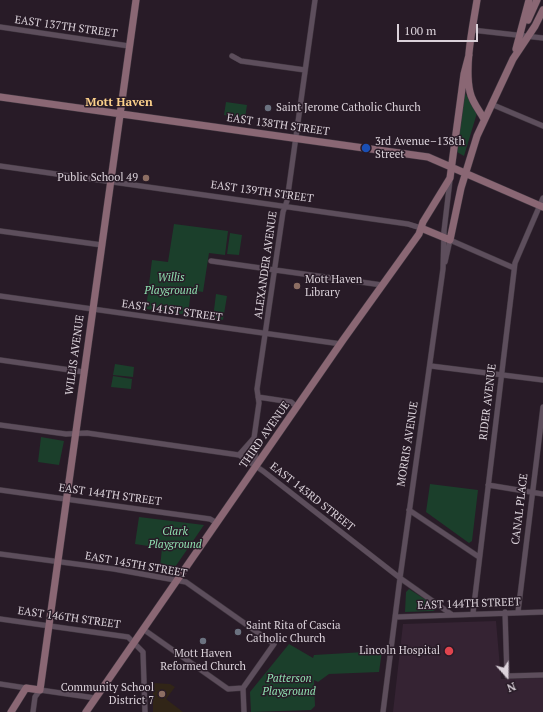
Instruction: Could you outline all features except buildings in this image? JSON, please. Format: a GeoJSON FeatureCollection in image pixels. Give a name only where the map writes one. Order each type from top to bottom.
{"type":"FeatureCollection","features":[{"type":"Feature","properties":{"kind":"main road","name":"WILLIS AVENUE"},"geometry":{"type":"LineString","coordinates":[[40,690],[136,0]]}},
{"type":"Feature","properties":{"kind":"main road"},"geometry":{"type":"LineString","coordinates":[[477,0],[469,56],[470,92],[484,119]]}},
{"type":"Feature","properties":{"kind":"main road"},"geometry":{"type":"LineString","coordinates":[[524,35],[529,0]]}},
{"type":"Feature","properties":{"kind":"main road"},"geometry":{"type":"LineString","coordinates":[[447,238],[474,144],[484,119],[524,35],[537,0]]}},
{"type":"Feature","properties":{"kind":"main road"},"geometry":{"type":"LineString","coordinates":[[524,35],[543,10]]}},
{"type":"Feature","properties":{"kind":"main road","name":"THIRD AVENUE"},"geometry":{"type":"LineString","coordinates":[[86,712],[297,407],[419,234],[450,178],[464,74],[469,56]]}},
{"type":"Feature","properties":{"kind":"main road","name":"EAST 138TH STREET"},"geometry":{"type":"LineString","coordinates":[[0,97],[423,156],[452,166],[541,206]]}},
{"type":"Feature","properties":{"kind":"main road","name":"EAST 139TH STREET"},"geometry":{"type":"LineString","coordinates":[[421,228],[447,238]]}},
{"type":"Feature","properties":{"kind":"main road"},"geometry":{"type":"LineString","coordinates":[[11,712],[26,688],[40,690]]}},
{"type":"Feature","properties":{"kind":"street","name":"ALEXANDER AVENUE"},"geometry":{"type":"LineString","coordinates":[[256,467],[254,438],[258,397],[257,389],[296,139],[315,0]]}},
{"type":"Feature","properties":{"kind":"street","name":"EAST 137TH STREET"},"geometry":{"type":"LineString","coordinates":[[0,27],[129,46]]}},
{"type":"Feature","properties":{"kind":"street"},"geometry":{"type":"LineString","coordinates":[[472,30],[543,38]]}},
{"type":"Feature","properties":{"kind":"street"},"geometry":{"type":"LineString","coordinates":[[232,56],[241,61],[305,70]]}},
{"type":"Feature","properties":{"kind":"street"},"geometry":{"type":"LineString","coordinates":[[491,104],[543,126]]}},
{"type":"Feature","properties":{"kind":"street","name":"EAST 139TH STREET"},"geometry":{"type":"LineString","coordinates":[[0,166],[408,224],[421,228]]}},
{"type":"Feature","properties":{"kind":"street"},"geometry":{"type":"LineString","coordinates":[[447,238],[450,178]]}},
{"type":"Feature","properties":{"kind":"street","name":"RIDER AVENUE"},"geometry":{"type":"LineString","coordinates":[[473,614],[514,268],[517,254],[541,206],[543,198]]}},
{"type":"Feature","properties":{"kind":"street"},"geometry":{"type":"LineString","coordinates":[[0,231],[102,245]]}},
{"type":"Feature","properties":{"kind":"street","name":"EAST 139TH STREET"},"geometry":{"type":"LineString","coordinates":[[447,238],[514,268]]}},
{"type":"Feature","properties":{"kind":"street","name":"MORRIS AVENUE"},"geometry":{"type":"LineString","coordinates":[[383,712],[409,510],[431,366],[447,238]]}},
{"type":"Feature","properties":{"kind":"street"},"geometry":{"type":"LineString","coordinates":[[211,261],[382,285]]}},
{"type":"Feature","properties":{"kind":"street","name":"EAST 141ST STREET"},"geometry":{"type":"LineString","coordinates":[[0,296],[341,344]]}},
{"type":"Feature","properties":{"kind":"street"},"geometry":{"type":"LineString","coordinates":[[0,360],[84,372]]}},
{"type":"Feature","properties":{"kind":"street"},"geometry":{"type":"LineString","coordinates":[[431,366],[543,380]]}},
{"type":"Feature","properties":{"kind":"street"},"geometry":{"type":"LineString","coordinates":[[258,397],[291,402],[297,407]]}},
{"type":"Feature","properties":{"kind":"street","name":"CANAL PLACE"},"geometry":{"type":"LineString","coordinates":[[518,612],[543,407]]}},
{"type":"Feature","properties":{"kind":"street","name":"EAST 143RD STREET"},"geometry":{"type":"LineString","coordinates":[[0,425],[66,434],[87,433],[239,455],[400,578],[451,614]]}},
{"type":"Feature","properties":{"kind":"street"},"geometry":{"type":"LineString","coordinates":[[239,455],[254,438]]}},
{"type":"Feature","properties":{"kind":"street"},"geometry":{"type":"LineString","coordinates":[[488,485],[543,494]]}},
{"type":"Feature","properties":{"kind":"street","name":"EAST 144TH STREET"},"geometry":{"type":"LineString","coordinates":[[0,490],[210,519],[217,523]]}},
{"type":"Feature","properties":{"kind":"street"},"geometry":{"type":"LineString","coordinates":[[409,510],[479,557]]}},
{"type":"Feature","properties":{"kind":"street","name":"EAST 145TH STREET"},"geometry":{"type":"LineString","coordinates":[[0,554],[186,582],[274,644],[243,688]]}},
{"type":"Feature","properties":{"kind":"street"},"geometry":{"type":"LineString","coordinates":[[505,612],[507,676],[543,675]]}},
{"type":"Feature","properties":{"kind":"street","name":"EAST 144TH STREET"},"geometry":{"type":"LineString","coordinates":[[396,616],[543,612]]}},
{"type":"Feature","properties":{"kind":"street","name":"EAST 146TH STREET"},"geometry":{"type":"LineString","coordinates":[[0,619],[128,637],[134,642]]}},
{"type":"Feature","properties":{"kind":"street"},"geometry":{"type":"LineString","coordinates":[[143,629],[228,689],[243,688],[244,712]]}},
{"type":"Feature","properties":{"kind":"street"},"geometry":{"type":"LineString","coordinates":[[134,642],[143,652],[145,712]]}},
{"type":"Feature","properties":{"kind":"street"},"geometry":{"type":"LineString","coordinates":[[0,684],[26,688]]}},
{"type":"Feature","properties":{"kind":"street"},"geometry":{"type":"LineString","coordinates":[[40,690],[95,698]]}},
{"type":"Feature","properties":{"kind":"street","name":"WILLIS AVENUE"},"geometry":{"type":"LineString","coordinates":[[33,712],[35,697],[40,690]]}},
{"type":"Feature","properties":{"kind":"shaded area","name":"Lincoln Hospital"},"geometry":{"type":"Polygon","coordinates":[[[496,621],[501,679],[543,678],[543,712],[393,712],[403,624],[496,621]]]}},
{"type":"Feature","properties":{"kind":"shaded area","name":"Community School District 7"},"geometry":{"type":"Polygon","coordinates":[[[153,683],[170,684],[175,687],[166,699],[183,712],[153,712],[153,683]]]}},
{"type":"Feature","properties":{"kind":"green space"},"geometry":{"type":"Polygon","coordinates":[[[465,93],[477,113],[464,156],[457,152],[465,93]]]}},
{"type":"Feature","properties":{"kind":"green space"},"geometry":{"type":"Polygon","coordinates":[[[226,102],[247,105],[245,118],[224,115],[226,102]]]}},
{"type":"Feature","properties":{"kind":"green space","name":"Willis Playground"},"geometry":{"type":"Polygon","coordinates":[[[174,224],[228,231],[225,255],[209,253],[203,292],[191,290],[188,315],[146,309],[152,260],[168,262],[174,224]]]}},
{"type":"Feature","properties":{"kind":"green space"},"geometry":{"type":"Polygon","coordinates":[[[230,233],[242,235],[239,255],[227,254],[230,233]]]}},
{"type":"Feature","properties":{"kind":"green space"},"geometry":{"type":"Polygon","coordinates":[[[216,294],[227,296],[223,320],[213,318],[216,294]]]}},
{"type":"Feature","properties":{"kind":"green space"},"geometry":{"type":"Polygon","coordinates":[[[115,364],[134,367],[133,377],[113,375],[115,364]]]}},
{"type":"Feature","properties":{"kind":"green space"},"geometry":{"type":"Polygon","coordinates":[[[113,376],[132,379],[131,389],[111,387],[113,376]]]}},
{"type":"Feature","properties":{"kind":"green space"},"geometry":{"type":"Polygon","coordinates":[[[41,437],[64,441],[59,465],[38,462],[41,437]]]}},
{"type":"Feature","properties":{"kind":"green space"},"geometry":{"type":"Polygon","coordinates":[[[430,484],[478,490],[472,541],[469,543],[426,512],[430,484]]]}},
{"type":"Feature","properties":{"kind":"green space","name":"Clark Playground"},"geometry":{"type":"Polygon","coordinates":[[[139,517],[204,525],[173,570],[160,568],[162,548],[135,544],[139,517]]]}},
{"type":"Feature","properties":{"kind":"green space"},"geometry":{"type":"Polygon","coordinates":[[[409,589],[434,605],[435,610],[405,612],[406,592],[409,589]]]}},
{"type":"Feature","properties":{"kind":"green space","name":"Patterson Playground"},"geometry":{"type":"Polygon","coordinates":[[[289,644],[313,658],[314,655],[382,651],[379,672],[329,674],[318,682],[314,680],[315,706],[311,710],[251,712],[250,692],[289,644]]]}},
{"type":"Feature","properties":{"kind":"place","name":"Saint Jerome Catholic Church"},"geometry":{"type":"Point","coordinates":[268,108]}},
{"type":"Feature","properties":{"kind":"place","name":"3rd Avenue–138th Street"},"geometry":{"type":"Point","coordinates":[366,148]}},
{"type":"Feature","properties":{"kind":"place","name":"Public School 49"},"geometry":{"type":"Point","coordinates":[146,178]}},
{"type":"Feature","properties":{"kind":"place","name":"Mott Haven Library"},"geometry":{"type":"Point","coordinates":[297,286]}},
{"type":"Feature","properties":{"kind":"place","name":"Saint Rita of Cascia Catholic Church"},"geometry":{"type":"Point","coordinates":[238,632]}},
{"type":"Feature","properties":{"kind":"place","name":"Mott Haven Reformed Church"},"geometry":{"type":"Point","coordinates":[203,641]}},
{"type":"Feature","properties":{"kind":"place","name":"Lincoln Hospital"},"geometry":{"type":"Point","coordinates":[449,651]}},
{"type":"Feature","properties":{"kind":"place","name":"Community School District 7"},"geometry":{"type":"Point","coordinates":[162,694]}},
{"type":"Feature","properties":{"kind":"district","name":"Mott Haven"},"geometry":{"type":"Point","coordinates":[119,103]}}]}
